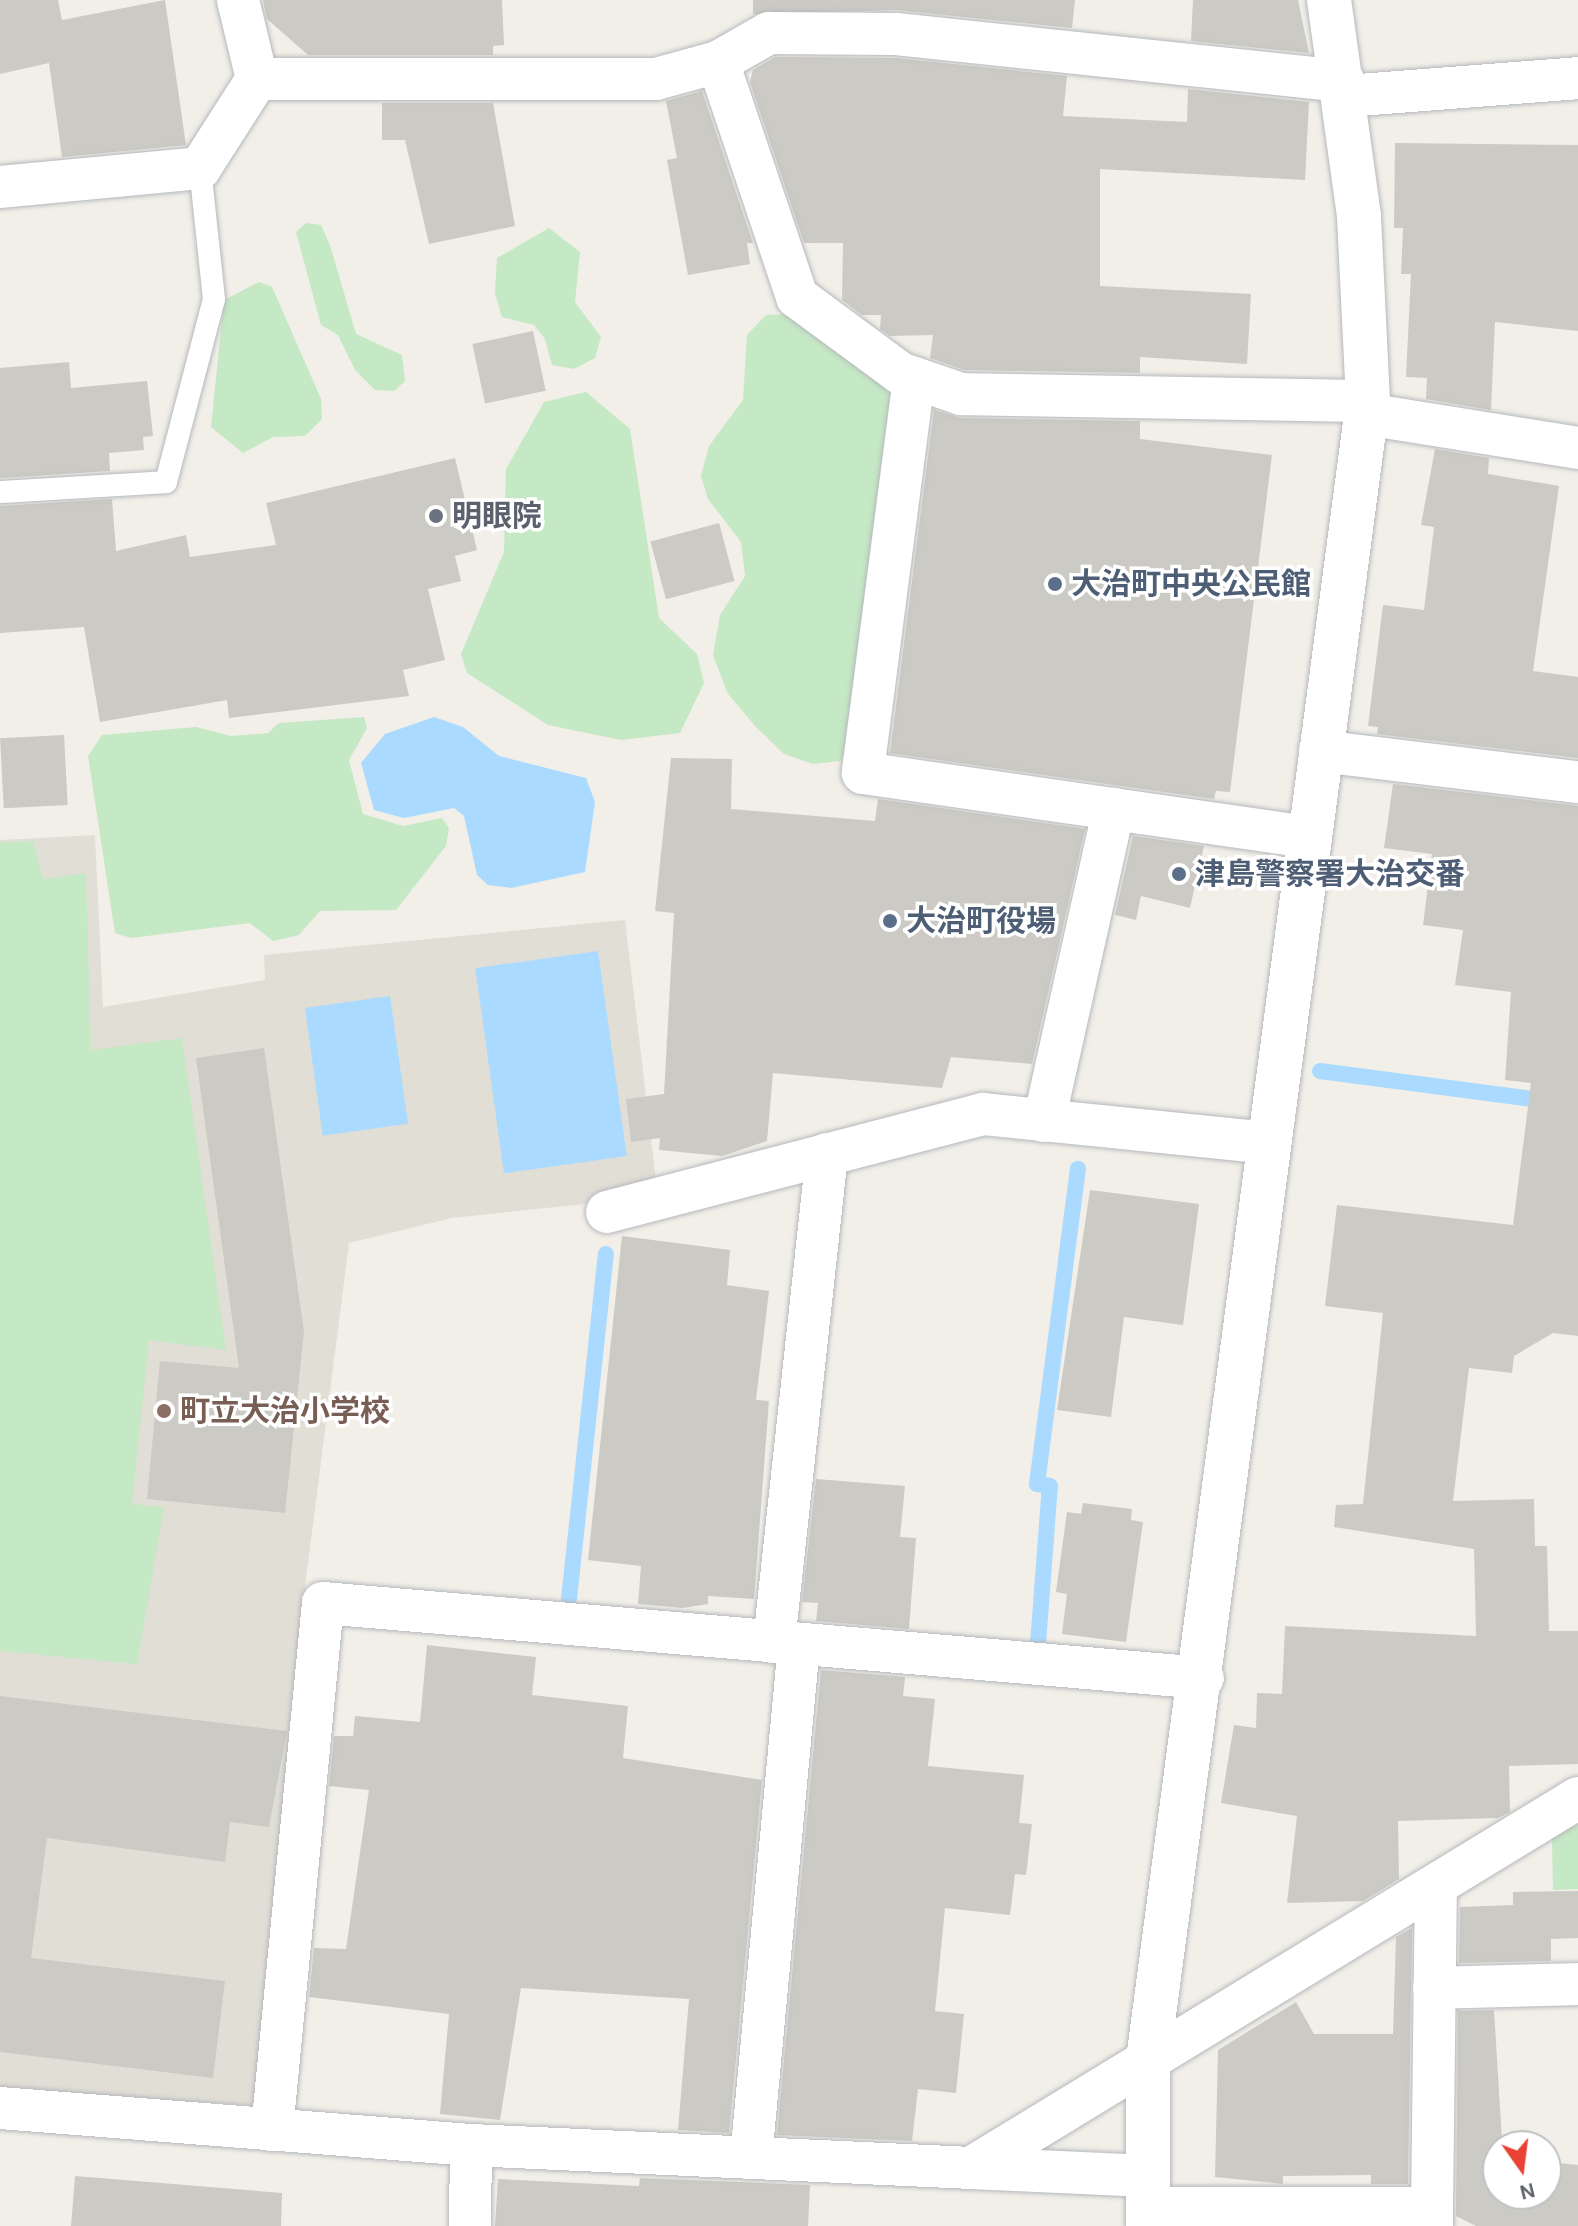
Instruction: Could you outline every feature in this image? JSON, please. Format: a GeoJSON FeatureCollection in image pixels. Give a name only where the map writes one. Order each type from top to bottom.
{"type":"FeatureCollection","features":[{"type":"Feature","properties":{"kind":"street"},"geometry":{"type":"LineString","coordinates":[[0,187],[200,168],[257,79],[238,0]]}},
{"type":"Feature","properties":{"kind":"street"},"geometry":{"type":"LineString","coordinates":[[1148,2203],[1148,2060],[1203,1678],[1267,1143],[1367,408],[1345,88],[1329,0]]}},
{"type":"Feature","properties":{"kind":"street"},"geometry":{"type":"LineString","coordinates":[[257,79],[656,79],[718,62],[769,33],[896,17],[1345,88],[1578,78]]}},
{"type":"Feature","properties":{"kind":"street"},"geometry":{"type":"LineString","coordinates":[[718,62],[797,297],[914,378],[961,394],[1367,408],[1578,448]]}},
{"type":"Feature","properties":{"kind":"street"},"geometry":{"type":"LineString","coordinates":[[914,378],[863,773],[1309,837]]}},
{"type":"Feature","properties":{"kind":"street"},"geometry":{"type":"LineString","coordinates":[[1320,751],[1578,782]]}},
{"type":"Feature","properties":{"kind":"street"},"geometry":{"type":"LineString","coordinates":[[1044,1121],[1114,809]]}},
{"type":"Feature","properties":{"kind":"street"},"geometry":{"type":"LineString","coordinates":[[607,1212],[983,1114],[1267,1143]]}},
{"type":"Feature","properties":{"kind":"street"},"geometry":{"type":"LineString","coordinates":[[751,2158],[786,1643],[827,1154]]}},
{"type":"Feature","properties":{"kind":"street"},"geometry":{"type":"LineString","coordinates":[[272,2130],[323,1603],[1203,1678]]}},
{"type":"Feature","properties":{"kind":"street"},"geometry":{"type":"LineString","coordinates":[[971,2168],[1436,1889],[1578,1798]]}},
{"type":"Feature","properties":{"kind":"street"},"geometry":{"type":"LineString","coordinates":[[0,2108],[471,2145],[971,2168],[1148,2203],[1432,2217],[1436,1889]]}},
{"type":"Feature","properties":{"kind":"street"},"geometry":{"type":"LineString","coordinates":[[1434,1988],[1578,1984]]}},
{"type":"Feature","properties":{"kind":"street"},"geometry":{"type":"LineString","coordinates":[[470,2226],[471,2145]]}},
{"type":"Feature","properties":{"kind":"lane"},"geometry":{"type":"LineString","coordinates":[[0,492],[166,482],[214,299],[200,168]]}},
{"type":"Feature","properties":{"kind":"shaded area","name":"町立大治小学校"},"geometry":{"type":"Polygon","coordinates":[[[95,835],[103,1007],[265,980],[264,955],[625,920],[657,1189],[603,1202],[452,1218],[349,1243],[306,1579],[256,2105],[0,2093],[0,840],[95,835]]]}},
{"type":"Feature","properties":{"kind":"green space"},"geometry":{"type":"Polygon","coordinates":[[[306,223],[321,225],[330,245],[356,334],[402,355],[405,381],[394,391],[375,390],[355,370],[338,335],[321,325],[296,232],[306,223]]]}},
{"type":"Feature","properties":{"kind":"green space"},"geometry":{"type":"Polygon","coordinates":[[[549,228],[580,252],[575,302],[601,337],[595,358],[574,369],[552,365],[545,339],[534,325],[502,317],[495,293],[497,258],[549,228]]]}},
{"type":"Feature","properties":{"kind":"green space"},"geometry":{"type":"Polygon","coordinates":[[[259,282],[272,287],[321,399],[322,419],[305,436],[273,437],[243,453],[211,427],[224,300],[259,282]]]}},
{"type":"Feature","properties":{"kind":"green space"},"geometry":{"type":"Polygon","coordinates":[[[792,314],[882,378],[895,401],[852,748],[840,761],[813,764],[784,754],[728,694],[713,655],[720,615],[745,576],[741,542],[708,499],[701,476],[709,446],[743,400],[747,335],[766,315],[792,314]]]}},
{"type":"Feature","properties":{"kind":"green space"},"geometry":{"type":"Polygon","coordinates":[[[586,392],[630,429],[659,618],[697,654],[704,683],[680,733],[621,740],[548,725],[467,673],[461,654],[504,552],[506,469],[544,402],[586,392]]]}},
{"type":"Feature","properties":{"kind":"green space"},"geometry":{"type":"Polygon","coordinates":[[[364,717],[367,728],[349,760],[363,814],[403,826],[442,818],[449,828],[446,846],[396,910],[320,911],[299,935],[273,941],[250,923],[131,938],[115,933],[88,756],[102,735],[196,727],[231,736],[268,733],[279,723],[364,717]]]}},
{"type":"Feature","properties":{"kind":"green space"},"geometry":{"type":"Polygon","coordinates":[[[33,841],[43,879],[86,873],[91,1050],[182,1038],[226,1350],[149,1340],[132,1504],[164,1507],[137,1664],[0,1651],[0,842],[33,841]]]}},
{"type":"Feature","properties":{"kind":"green space"},"geometry":{"type":"Polygon","coordinates":[[[1578,1821],[1578,1889],[1553,1890],[1552,1836],[1578,1821]]]}},
{"type":"Feature","properties":{"kind":"water"},"geometry":{"type":"Polygon","coordinates":[[[434,717],[463,727],[499,756],[586,778],[595,802],[585,872],[511,888],[488,885],[477,875],[464,816],[454,808],[404,818],[374,810],[361,763],[385,734],[434,717]]]}},
{"type":"Feature","properties":{"kind":"water"},"geometry":{"type":"Polygon","coordinates":[[[598,951],[627,1156],[504,1173],[475,968],[598,951]]]}},
{"type":"Feature","properties":{"kind":"water"},"geometry":{"type":"Polygon","coordinates":[[[390,996],[408,1124],[323,1136],[305,1008],[390,996]]]}},
{"type":"Feature","properties":{"kind":"building"},"geometry":{"type":"Polygon","coordinates":[[[0,0],[58,0],[62,20],[165,0],[186,145],[62,157],[49,63],[0,74],[0,0]]]}},
{"type":"Feature","properties":{"kind":"building"},"geometry":{"type":"Polygon","coordinates":[[[263,0],[502,0],[504,45],[493,46],[493,55],[308,55],[267,19],[263,0]]]}},
{"type":"Feature","properties":{"kind":"building"},"geometry":{"type":"Polygon","coordinates":[[[753,0],[1075,0],[1072,28],[896,10],[753,14],[753,0]]]}},
{"type":"Feature","properties":{"kind":"building"},"geometry":{"type":"Polygon","coordinates":[[[1193,0],[1298,0],[1309,53],[1191,41],[1193,0]]]}},
{"type":"Feature","properties":{"kind":"building"},"geometry":{"type":"Polygon","coordinates":[[[775,57],[895,58],[1067,76],[1063,116],[1187,122],[1188,89],[1309,102],[1305,180],[1100,169],[1100,286],[1251,294],[1247,364],[1140,357],[1140,373],[965,370],[930,358],[933,335],[890,336],[880,329],[881,315],[862,315],[842,300],[843,243],[804,243],[750,82],[753,70],[775,57]]]}},
{"type":"Feature","properties":{"kind":"building"},"geometry":{"type":"Polygon","coordinates":[[[702,91],[753,243],[747,243],[750,264],[688,275],[667,160],[677,158],[666,101],[702,91]]]}},
{"type":"Feature","properties":{"kind":"building"},"geometry":{"type":"Polygon","coordinates":[[[382,103],[493,103],[515,226],[429,244],[405,140],[382,140],[382,103]]]}},
{"type":"Feature","properties":{"kind":"building"},"geometry":{"type":"Polygon","coordinates":[[[1395,143],[1578,145],[1578,331],[1495,322],[1491,410],[1426,399],[1427,378],[1406,377],[1411,274],[1401,274],[1403,228],[1394,228],[1395,143]]]}},
{"type":"Feature","properties":{"kind":"building"},"geometry":{"type":"Polygon","coordinates":[[[533,331],[546,391],[485,404],[472,344],[533,331]]]}},
{"type":"Feature","properties":{"kind":"building"},"geometry":{"type":"Polygon","coordinates":[[[69,362],[71,388],[147,381],[153,436],[143,437],[144,450],[109,453],[110,471],[0,478],[0,368],[69,362]]]}},
{"type":"Feature","properties":{"kind":"building"},"geometry":{"type":"Polygon","coordinates":[[[934,410],[961,418],[1140,421],[1140,439],[1272,455],[1230,792],[1216,791],[1214,799],[890,753],[934,410]]]}},
{"type":"Feature","properties":{"kind":"building"},"geometry":{"type":"Polygon","coordinates":[[[1435,449],[1489,458],[1488,474],[1559,486],[1533,671],[1578,677],[1578,758],[1377,734],[1378,727],[1368,726],[1383,605],[1424,610],[1434,527],[1421,525],[1435,449]]]}},
{"type":"Feature","properties":{"kind":"building"},"geometry":{"type":"Polygon","coordinates":[[[455,458],[477,550],[455,556],[461,581],[428,589],[445,660],[403,670],[409,696],[229,718],[227,700],[100,722],[84,627],[0,633],[0,506],[112,499],[116,551],[186,535],[190,557],[276,545],[266,503],[455,458]]]}},
{"type":"Feature","properties":{"kind":"building"},"geometry":{"type":"Polygon","coordinates":[[[719,523],[735,581],[666,599],[650,541],[719,523]]]}},
{"type":"Feature","properties":{"kind":"building"},"geometry":{"type":"Polygon","coordinates":[[[64,735],[68,805],[4,808],[0,738],[64,735]]]}},
{"type":"Feature","properties":{"kind":"building"},"geometry":{"type":"Polygon","coordinates":[[[671,758],[732,759],[731,809],[875,821],[878,799],[1085,829],[1032,1064],[951,1057],[942,1088],[773,1073],[767,1141],[722,1156],[659,1150],[660,1138],[631,1142],[626,1099],[664,1094],[674,913],[655,911],[671,758]]]}},
{"type":"Feature","properties":{"kind":"building"},"geometry":{"type":"Polygon","coordinates":[[[1393,784],[1578,806],[1578,1336],[1553,1333],[1514,1356],[1512,1373],[1469,1368],[1453,1501],[1534,1499],[1535,1546],[1547,1546],[1549,1631],[1578,1631],[1578,1764],[1509,1766],[1510,1812],[1498,1818],[1398,1821],[1399,1879],[1363,1901],[1287,1903],[1297,1816],[1221,1803],[1234,1725],[1256,1728],[1257,1693],[1282,1694],[1285,1626],[1476,1636],[1474,1549],[1334,1527],[1336,1505],[1363,1504],[1383,1313],[1325,1306],[1337,1205],[1513,1225],[1531,1083],[1505,1080],[1511,992],[1455,985],[1463,930],[1423,925],[1432,854],[1384,848],[1393,784]]]}},
{"type":"Feature","properties":{"kind":"building"},"geometry":{"type":"Polygon","coordinates":[[[1133,836],[1204,846],[1190,908],[1141,896],[1136,920],[1115,915],[1133,836]]]}},
{"type":"Feature","properties":{"kind":"building"},"geometry":{"type":"Polygon","coordinates":[[[264,1048],[304,1332],[285,1513],[147,1499],[160,1361],[239,1368],[196,1058],[264,1048]]]}},
{"type":"Feature","properties":{"kind":"building"},"geometry":{"type":"Polygon","coordinates":[[[1090,1190],[1199,1204],[1183,1325],[1124,1317],[1111,1417],[1057,1410],[1090,1190]]]}},
{"type":"Feature","properties":{"kind":"building"},"geometry":{"type":"Polygon","coordinates":[[[622,1236],[730,1250],[727,1285],[769,1291],[756,1400],[769,1401],[754,1599],[708,1596],[708,1604],[683,1608],[638,1604],[641,1566],[588,1560],[622,1236]]]}},
{"type":"Feature","properties":{"kind":"building"},"geometry":{"type":"Polygon","coordinates":[[[816,1479],[905,1486],[900,1537],[916,1538],[909,1629],[816,1621],[818,1603],[802,1602],[816,1479]]]}},
{"type":"Feature","properties":{"kind":"building"},"geometry":{"type":"Polygon","coordinates":[[[1083,1503],[1132,1509],[1131,1520],[1143,1522],[1126,1642],[1062,1634],[1067,1594],[1056,1592],[1067,1512],[1081,1514],[1083,1503]]]}},
{"type":"Feature","properties":{"kind":"building"},"geometry":{"type":"Polygon","coordinates":[[[427,1645],[536,1657],[532,1695],[628,1706],[623,1758],[762,1780],[729,2133],[678,2130],[689,1999],[521,1988],[500,2120],[440,2114],[449,2014],[309,1997],[314,1948],[346,1949],[369,1790],[329,1786],[334,1736],[353,1736],[355,1716],[420,1722],[427,1645]]]}},
{"type":"Feature","properties":{"kind":"building"},"geometry":{"type":"Polygon","coordinates":[[[821,1670],[905,1677],[903,1696],[935,1699],[928,1766],[1024,1775],[1019,1823],[1032,1824],[1026,1875],[1015,1874],[1010,1915],[945,1908],[935,2011],[964,2014],[956,2093],[918,2089],[912,2141],[777,2135],[821,1670]]]}},
{"type":"Feature","properties":{"kind":"building"},"geometry":{"type":"Polygon","coordinates":[[[0,1696],[287,1731],[269,1827],[230,1822],[225,1862],[47,1838],[31,1958],[225,1981],[213,2078],[0,2052],[0,1696]]]}},
{"type":"Feature","properties":{"kind":"building"},"geometry":{"type":"Polygon","coordinates":[[[1578,1891],[1578,1938],[1551,1939],[1551,1961],[1459,1963],[1460,1907],[1513,1905],[1513,1892],[1578,1891]]]}},
{"type":"Feature","properties":{"kind":"building"},"geometry":{"type":"Polygon","coordinates":[[[1412,1928],[1408,2184],[1371,2184],[1371,2175],[1283,2176],[1283,2184],[1215,2177],[1218,2050],[1296,2002],[1314,2034],[1393,2034],[1396,1937],[1412,1928]]]}},
{"type":"Feature","properties":{"kind":"building"},"geometry":{"type":"Polygon","coordinates":[[[1494,2010],[1501,2130],[1482,2130],[1482,2210],[1562,2210],[1562,2163],[1578,2165],[1578,2226],[1476,2226],[1456,2216],[1458,2011],[1494,2010]]]}},
{"type":"Feature","properties":{"kind":"building"},"geometry":{"type":"Polygon","coordinates":[[[75,2176],[282,2193],[281,2226],[71,2226],[75,2176]]]}},
{"type":"Feature","properties":{"kind":"building"},"geometry":{"type":"Polygon","coordinates":[[[640,2178],[810,2185],[808,2226],[495,2226],[498,2179],[639,2186],[640,2178]]]}},
{"type":"Feature","properties":{"kind":"waterway"},"geometry":{"type":"LineString","coordinates":[[1320,1071],[1578,1105]]}},
{"type":"Feature","properties":{"kind":"waterway"},"geometry":{"type":"LineString","coordinates":[[1038,1644],[1050,1486],[1037,1484],[1078,1169]]}},
{"type":"Feature","properties":{"kind":"waterway"},"geometry":{"type":"LineString","coordinates":[[569,1599],[606,1254]]}},
{"type":"Feature","properties":{"kind":"place","name":"明眼院"},"geometry":{"type":"Point","coordinates":[436,516]}},
{"type":"Feature","properties":{"kind":"place","name":"大治町中央公民館"},"geometry":{"type":"Point","coordinates":[1055,584]}},
{"type":"Feature","properties":{"kind":"place","name":"津島警察署大治交番"},"geometry":{"type":"Point","coordinates":[1179,874]}},
{"type":"Feature","properties":{"kind":"place","name":"大治町役場"},"geometry":{"type":"Point","coordinates":[890,921]}},
{"type":"Feature","properties":{"kind":"place","name":"町立大治小学校"},"geometry":{"type":"Point","coordinates":[164,1411]}}]}
